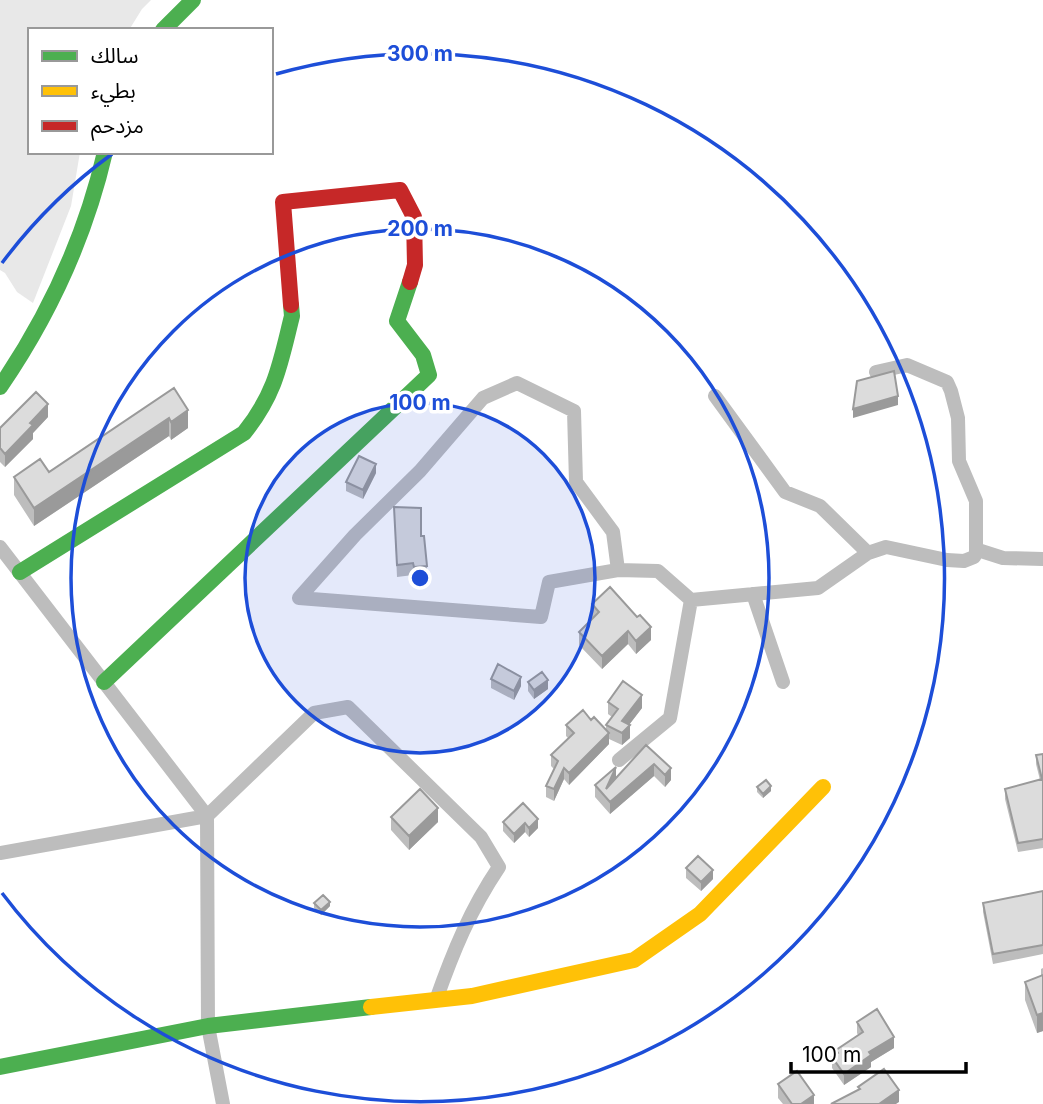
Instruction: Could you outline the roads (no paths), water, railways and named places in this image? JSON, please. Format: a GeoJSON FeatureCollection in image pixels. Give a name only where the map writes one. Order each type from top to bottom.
{"type":"FeatureCollection","features":[{"type":"Feature","properties":{"kind":"street"},"geometry":{"type":"LineString","coordinates":[[165,28],[193,0]]}},
{"type":"Feature","properties":{"kind":"street"},"geometry":{"type":"LineString","coordinates":[[0,387],[18,362],[61,282],[89,218],[105,154]]}},
{"type":"Feature","properties":{"kind":"street"},"geometry":{"type":"LineString","coordinates":[[20,572],[244,433],[260,413],[274,386],[292,316],[283,202],[400,190],[414,217],[415,265],[397,321],[423,355],[429,375],[104,682]]}},
{"type":"Feature","properties":{"kind":"street"},"geometry":{"type":"LineString","coordinates":[[876,372],[907,365],[947,382],[958,418],[959,461],[976,501],[976,553]]}},
{"type":"Feature","properties":{"kind":"street"},"geometry":{"type":"LineString","coordinates":[[618,570],[613,532],[576,482],[574,411],[517,383],[483,398],[420,471],[355,535],[299,598],[541,617],[549,582],[618,570],[658,571],[691,600],[818,589],[868,553],[886,547],[947,560],[964,561],[974,557],[978,550],[1003,558],[1043,559]]}},
{"type":"Feature","properties":{"kind":"street"},"geometry":{"type":"LineString","coordinates":[[715,396],[785,492],[820,506],[868,553]]}},
{"type":"Feature","properties":{"kind":"street"},"geometry":{"type":"LineString","coordinates":[[0,547],[207,816],[208,1026],[223,1104]]}},
{"type":"Feature","properties":{"kind":"street"},"geometry":{"type":"LineString","coordinates":[[753,594],[783,682]]}},
{"type":"Feature","properties":{"kind":"street"},"geometry":{"type":"LineString","coordinates":[[619,760],[670,718],[691,600]]}},
{"type":"Feature","properties":{"kind":"street"},"geometry":{"type":"LineString","coordinates":[[0,853],[207,816],[314,713],[348,707],[481,837],[499,867],[477,899],[452,955],[436,1000]]}},
{"type":"Feature","properties":{"kind":"street"},"geometry":{"type":"LineString","coordinates":[[0,1067],[208,1026],[472,996],[634,960],[700,914],[822,788]]}}]}
